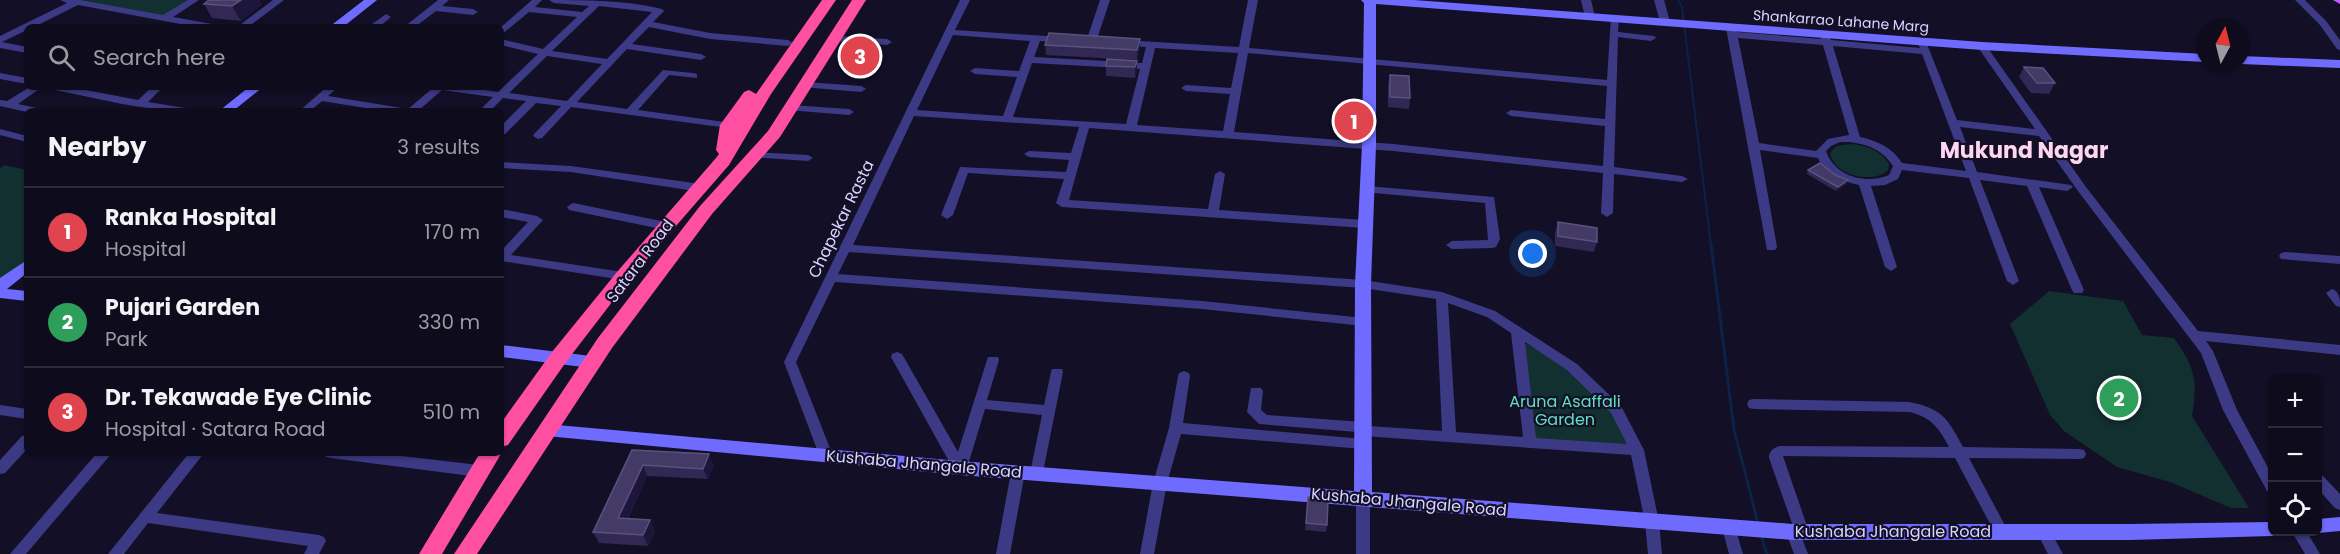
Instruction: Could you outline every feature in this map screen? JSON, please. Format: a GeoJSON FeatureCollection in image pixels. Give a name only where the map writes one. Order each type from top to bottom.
{"type":"FeatureCollection","features":[{"type":"Feature","properties":{"kind":"highway"},"geometry":{"type":"LineString","coordinates":[[733,131],[788,43],[819,0]]}},
{"type":"Feature","properties":{"kind":"highway"},"geometry":{"type":"LineString","coordinates":[[733,131],[763,94],[829,0]]}},
{"type":"Feature","properties":{"kind":"highway"},"geometry":{"type":"LineString","coordinates":[[740,169],[848,0]]}},
{"type":"Feature","properties":{"kind":"highway","name":"Satara Road"},"geometry":{"type":"LineString","coordinates":[[465,554],[591,362],[670,255],[740,169],[774,134],[858,0]]}},
{"type":"Feature","properties":{"kind":"highway","name":"Satara Road"},"geometry":{"type":"LineString","coordinates":[[504,435],[559,357],[623,276],[723,161],[733,131]]}},
{"type":"Feature","properties":{"kind":"highway"},"geometry":{"type":"LineString","coordinates":[[430,554],[489,456]]}},
{"type":"Feature","properties":{"kind":"street"},"geometry":{"type":"LineString","coordinates":[[164,19],[194,0]]}},
{"type":"Feature","properties":{"kind":"street"},"geometry":{"type":"LineString","coordinates":[[246,24],[279,0]]}},
{"type":"Feature","properties":{"kind":"street"},"geometry":{"type":"LineString","coordinates":[[339,24],[371,0]]}},
{"type":"Feature","properties":{"kind":"street"},"geometry":{"type":"LineString","coordinates":[[413,24],[444,0]]}},
{"type":"Feature","properties":{"kind":"street"},"geometry":{"type":"LineString","coordinates":[[504,30],[537,0]]}},
{"type":"Feature","properties":{"kind":"street"},"geometry":{"type":"LineString","coordinates":[[538,136],[659,11],[641,7],[554,0]]}},
{"type":"Feature","properties":{"kind":"street","name":"Chapekar Rasta"},"geometry":{"type":"LineString","coordinates":[[826,456],[790,362],[965,0]]}},
{"type":"Feature","properties":{"kind":"street"},"geometry":{"type":"LineString","coordinates":[[1093,42],[1105,0]]}},
{"type":"Feature","properties":{"kind":"street"},"geometry":{"type":"LineString","coordinates":[[1228,133],[1253,0]]}},
{"type":"Feature","properties":{"kind":"street"},"geometry":{"type":"LineString","coordinates":[[1364,554],[1363,284],[1369,146],[1369,0]]}},
{"type":"Feature","properties":{"kind":"street","name":"Shankarrao Lahane Marg"},"geometry":{"type":"LineString","coordinates":[[1369,0],[1665,22],[1732,31],[1924,46],[1982,46],[2196,58]]}},
{"type":"Feature","properties":{"kind":"street"},"geometry":{"type":"LineString","coordinates":[[1586,0],[1590,17]]}},
{"type":"Feature","properties":{"kind":"street"},"geometry":{"type":"LineString","coordinates":[[1659,0],[1665,22]]}},
{"type":"Feature","properties":{"kind":"street"},"geometry":{"type":"LineString","coordinates":[[2300,0],[2323,23],[2340,47]]}},
{"type":"Feature","properties":{"kind":"street"},"geometry":{"type":"LineString","coordinates":[[30,24],[74,1],[194,24]]}},
{"type":"Feature","properties":{"kind":"street"},"geometry":{"type":"LineString","coordinates":[[487,108],[597,3]]}},
{"type":"Feature","properties":{"kind":"street"},"geometry":{"type":"LineString","coordinates":[[434,8],[472,12]]}},
{"type":"Feature","properties":{"kind":"street"},"geometry":{"type":"LineString","coordinates":[[528,9],[585,15]]}},
{"type":"Feature","properties":{"kind":"street"},"geometry":{"type":"LineString","coordinates":[[377,24],[386,17]]}},
{"type":"Feature","properties":{"kind":"street"},"geometry":{"type":"LineString","coordinates":[[1607,213],[1614,18]]}},
{"type":"Feature","properties":{"kind":"street"},"geometry":{"type":"LineString","coordinates":[[647,24],[710,36],[788,43]]}},
{"type":"Feature","properties":{"kind":"street"},"geometry":{"type":"LineString","coordinates":[[0,40],[24,27]]}},
{"type":"Feature","properties":{"kind":"street"},"geometry":{"type":"LineString","coordinates":[[1732,31],[1771,248]]}},
{"type":"Feature","properties":{"kind":"street"},"geometry":{"type":"LineString","coordinates":[[948,32],[1243,50],[1612,83]]}},
{"type":"Feature","properties":{"kind":"street"},"geometry":{"type":"LineString","coordinates":[[1613,34],[1651,38]]}},
{"type":"Feature","properties":{"kind":"street"},"geometry":{"type":"LineString","coordinates":[[1007,120],[1036,38]]}},
{"type":"Feature","properties":{"kind":"street"},"geometry":{"type":"LineString","coordinates":[[1826,38],[1855,139]]}},
{"type":"Feature","properties":{"kind":"street"},"geometry":{"type":"LineString","coordinates":[[835,39],[887,42]]}},
{"type":"Feature","properties":{"kind":"street"},"geometry":{"type":"LineString","coordinates":[[504,43],[545,53],[610,62]]}},
{"type":"Feature","properties":{"kind":"street"},"geometry":{"type":"LineString","coordinates":[[0,45],[24,49]]}},
{"type":"Feature","properties":{"kind":"street"},"geometry":{"type":"LineString","coordinates":[[1131,127],[1151,45]]}},
{"type":"Feature","properties":{"kind":"street"},"geometry":{"type":"LineString","coordinates":[[625,46],[701,57]]}},
{"type":"Feature","properties":{"kind":"street"},"geometry":{"type":"LineString","coordinates":[[1924,46],[2013,281]]}},
{"type":"Feature","properties":{"kind":"street"},"geometry":{"type":"LineString","coordinates":[[1982,46],[2120,240],[2207,351],[2230,410],[2269,482]]}},
{"type":"Feature","properties":{"kind":"street"},"geometry":{"type":"LineString","coordinates":[[1029,60],[1146,66]]}},
{"type":"Feature","properties":{"kind":"street"},"geometry":{"type":"LineString","coordinates":[[2250,60],[2340,64]]}},
{"type":"Feature","properties":{"kind":"street"},"geometry":{"type":"LineString","coordinates":[[975,71],[1023,74]]}},
{"type":"Feature","properties":{"kind":"street"},"geometry":{"type":"LineString","coordinates":[[629,113],[667,72],[693,76]]}},
{"type":"Feature","properties":{"kind":"street"},"geometry":{"type":"LineString","coordinates":[[0,76],[24,80]]}},
{"type":"Feature","properties":{"kind":"street"},"geometry":{"type":"LineString","coordinates":[[806,85],[861,89]]}},
{"type":"Feature","properties":{"kind":"street"},"geometry":{"type":"LineString","coordinates":[[1186,88],[1236,91]]}},
{"type":"Feature","properties":{"kind":"street"},"geometry":{"type":"LineString","coordinates":[[4,104],[31,90]]}},
{"type":"Feature","properties":{"kind":"street"},"geometry":{"type":"LineString","coordinates":[[70,90],[166,108]]}},
{"type":"Feature","properties":{"kind":"street"},"geometry":{"type":"LineString","coordinates":[[140,104],[155,90]]}},
{"type":"Feature","properties":{"kind":"street"},"geometry":{"type":"LineString","coordinates":[[229,108],[250,90]]}},
{"type":"Feature","properties":{"kind":"street"},"geometry":{"type":"LineString","coordinates":[[307,108],[329,90]]}},
{"type":"Feature","properties":{"kind":"street"},"geometry":{"type":"LineString","coordinates":[[416,108],[436,90]]}},
{"type":"Feature","properties":{"kind":"street"},"geometry":{"type":"LineString","coordinates":[[460,90],[629,113],[733,131]]}},
{"type":"Feature","properties":{"kind":"street"},"geometry":{"type":"LineString","coordinates":[[319,98],[384,108]]}},
{"type":"Feature","properties":{"kind":"street"},"geometry":{"type":"LineString","coordinates":[[504,129],[532,101]]}},
{"type":"Feature","properties":{"kind":"street"},"geometry":{"type":"LineString","coordinates":[[4,104],[24,108]]}},
{"type":"Feature","properties":{"kind":"street"},"geometry":{"type":"LineString","coordinates":[[790,108],[849,112]]}},
{"type":"Feature","properties":{"kind":"street"},"geometry":{"type":"LineString","coordinates":[[910,113],[1228,133],[1682,178]]}},
{"type":"Feature","properties":{"kind":"street"},"geometry":{"type":"LineString","coordinates":[[1511,113],[1609,123]]}},
{"type":"Feature","properties":{"kind":"street"},"geometry":{"type":"LineString","coordinates":[[1953,123],[2043,133]]}},
{"type":"Feature","properties":{"kind":"street"},"geometry":{"type":"LineString","coordinates":[[1084,125],[1062,203],[1364,224]]}},
{"type":"Feature","properties":{"kind":"street"},"geometry":{"type":"LineString","coordinates":[[0,132],[24,138]]}},
{"type":"Feature","properties":{"kind":"street"},"geometry":{"type":"LineString","coordinates":[[1855,139],[1883,149],[1893,157],[1898,166],[1897,174],[1890,180],[1879,183],[1864,182],[1835,172],[1825,163],[1821,155],[1822,147],[1829,141],[1855,139]]}},
{"type":"Feature","properties":{"kind":"street"},"geometry":{"type":"LineString","coordinates":[[1754,146],[1821,155]]}},
{"type":"Feature","properties":{"kind":"street"},"geometry":{"type":"LineString","coordinates":[[1029,154],[1075,157]]}},
{"type":"Feature","properties":{"kind":"street"},"geometry":{"type":"LineString","coordinates":[[754,155],[808,158]]}},
{"type":"Feature","properties":{"kind":"street"},"geometry":{"type":"LineString","coordinates":[[504,165],[571,169],[701,188]]}},
{"type":"Feature","properties":{"kind":"street"},"geometry":{"type":"LineString","coordinates":[[1898,166],[2067,187]]}},
{"type":"Feature","properties":{"kind":"street"},"geometry":{"type":"LineString","coordinates":[[947,214],[964,169],[1070,176]]}},
{"type":"Feature","properties":{"kind":"street"},"geometry":{"type":"LineString","coordinates":[[1212,213],[1220,174]]}},
{"type":"Feature","properties":{"kind":"street"},"geometry":{"type":"LineString","coordinates":[[1864,182],[1891,267]]}},
{"type":"Feature","properties":{"kind":"street"},"geometry":{"type":"LineString","coordinates":[[2031,182],[2078,290]]}},
{"type":"Feature","properties":{"kind":"street"},"geometry":{"type":"LineString","coordinates":[[1367,190],[1490,200],[1494,239],[1492,244],[1452,245]]}},
{"type":"Feature","properties":{"kind":"street"},"geometry":{"type":"LineString","coordinates":[[573,207],[666,226]]}},
{"type":"Feature","properties":{"kind":"street"},"geometry":{"type":"LineString","coordinates":[[504,214],[537,220],[504,254]]}},
{"type":"Feature","properties":{"kind":"street"},"geometry":{"type":"LineString","coordinates":[[845,248],[1363,284],[1442,296],[1491,314],[1572,367],[1616,410],[1637,450],[1652,522],[1655,554]]}},
{"type":"Feature","properties":{"kind":"street"},"geometry":{"type":"LineString","coordinates":[[2285,256],[2340,260]]}},
{"type":"Feature","properties":{"kind":"street"},"geometry":{"type":"LineString","coordinates":[[504,257],[623,276]]}},
{"type":"Feature","properties":{"kind":"street"},"geometry":{"type":"LineString","coordinates":[[0,286],[24,267]]}},
{"type":"Feature","properties":{"kind":"street"},"geometry":{"type":"LineString","coordinates":[[831,278],[1202,305],[1364,322]]}},
{"type":"Feature","properties":{"kind":"street"},"geometry":{"type":"LineString","coordinates":[[0,293],[24,296]]}},
{"type":"Feature","properties":{"kind":"street"},"geometry":{"type":"LineString","coordinates":[[2340,293],[2332,293],[2340,303]]}},
{"type":"Feature","properties":{"kind":"street"},"geometry":{"type":"LineString","coordinates":[[1442,296],[1449,436]]}},
{"type":"Feature","properties":{"kind":"street"},"geometry":{"type":"LineString","coordinates":[[1517,331],[1530,442]]}},
{"type":"Feature","properties":{"kind":"street"},"geometry":{"type":"LineString","coordinates":[[2195,335],[2340,350]]}},
{"type":"Feature","properties":{"kind":"street"},"geometry":{"type":"LineString","coordinates":[[504,351],[591,362]]}},
{"type":"Feature","properties":{"kind":"street"},"geometry":{"type":"LineString","coordinates":[[897,357],[960,468]]}},
{"type":"Feature","properties":{"kind":"street"},"geometry":{"type":"LineString","coordinates":[[960,468],[993,360]]}},
{"type":"Feature","properties":{"kind":"street"},"geometry":{"type":"LineString","coordinates":[[1037,473],[1057,372]]}},
{"type":"Feature","properties":{"kind":"street"},"geometry":{"type":"LineString","coordinates":[[1147,554],[1160,483],[1176,428],[1184,376]]}},
{"type":"Feature","properties":{"kind":"street"},"geometry":{"type":"LineString","coordinates":[[1256,392],[1254,412],[1264,420],[1363,434]]}},
{"type":"Feature","properties":{"kind":"street"},"geometry":{"type":"LineString","coordinates":[[980,404],[1049,411]]}},
{"type":"Feature","properties":{"kind":"street"},"geometry":{"type":"LineString","coordinates":[[1754,404],[1909,407],[1925,410],[1944,425],[2001,531]]}},
{"type":"Feature","properties":{"kind":"street"},"geometry":{"type":"LineString","coordinates":[[0,410],[24,414]]}},
{"type":"Feature","properties":{"kind":"street"},"geometry":{"type":"LineString","coordinates":[[1176,428],[1449,436],[1637,450]]}},
{"type":"Feature","properties":{"kind":"street","name":"Kushaba Jhangale Road"},"geometry":{"type":"LineString","coordinates":[[546,430],[960,468],[1735,529],[1793,532],[2130,532],[2268,529]]}},
{"type":"Feature","properties":{"kind":"street"},"geometry":{"type":"LineString","coordinates":[[0,469],[24,443]]}},
{"type":"Feature","properties":{"kind":"street"},"geometry":{"type":"LineString","coordinates":[[1801,554],[1793,532],[1776,458],[1776,454],[1780,451],[2079,454]]}},
{"type":"Feature","properties":{"kind":"street"},"geometry":{"type":"LineString","coordinates":[[17,554],[102,456]]}},
{"type":"Feature","properties":{"kind":"street"},"geometry":{"type":"LineString","coordinates":[[115,554],[195,456]]}},
{"type":"Feature","properties":{"kind":"street"},"geometry":{"type":"LineString","coordinates":[[356,456],[479,471]]}},
{"type":"Feature","properties":{"kind":"street"},"geometry":{"type":"LineString","coordinates":[[1003,554],[1018,472]]}},
{"type":"Feature","properties":{"kind":"street"},"geometry":{"type":"LineString","coordinates":[[2320,482],[2340,504]]}},
{"type":"Feature","properties":{"kind":"street"},"geometry":{"type":"LineString","coordinates":[[145,517],[320,541],[311,554]]}},
{"type":"Feature","properties":{"kind":"street"},"geometry":{"type":"LineString","coordinates":[[2322,526],[2340,524]]}},
{"type":"Feature","properties":{"kind":"street"},"geometry":{"type":"LineString","coordinates":[[1735,529],[1736,554]]}},
{"type":"Feature","properties":{"kind":"street"},"geometry":{"type":"LineString","coordinates":[[2043,531],[2056,554]]}},
{"type":"Feature","properties":{"kind":"street"},"geometry":{"type":"LineString","coordinates":[[2302,536],[2313,554]]}},
{"type":"Feature","properties":{"kind":"green space"},"geometry":{"type":"Polygon","coordinates":[[[82,0],[194,0],[164,19],[75,3],[82,0]]]}},
{"type":"Feature","properties":{"kind":"green space"},"geometry":{"type":"Polygon","coordinates":[[[1850,144],[1867,147],[1882,155],[1889,164],[1888,170],[1873,177],[1864,177],[1838,167],[1830,153],[1836,146],[1850,144]]]}},
{"type":"Feature","properties":{"kind":"green space"},"geometry":{"type":"Polygon","coordinates":[[[4,165],[24,169],[24,267],[0,286],[0,168],[4,165]]]}},
{"type":"Feature","properties":{"kind":"green space"},"geometry":{"type":"Polygon","coordinates":[[[2049,291],[2123,301],[2142,335],[2174,338],[2191,366],[2195,393],[2192,416],[2249,508],[2231,508],[2170,482],[2117,467],[2064,431],[2050,415],[2010,324],[2049,291]]]}},
{"type":"Feature","properties":{"kind":"green space","name":"Aruna Asaffali Garden"},"geometry":{"type":"Polygon","coordinates":[[[1518,340],[1572,367],[1610,408],[1631,446],[1536,442],[1518,340]]]}},
{"type":"Feature","properties":{"kind":"building"},"geometry":{"type":"Polygon","coordinates":[[[209,0],[241,0],[232,6],[204,4],[209,0]]]}},
{"type":"Feature","properties":{"kind":"building"},"geometry":{"type":"Polygon","coordinates":[[[1049,33],[1140,39],[1137,50],[1045,45],[1049,33]]]}},
{"type":"Feature","properties":{"kind":"building"},"geometry":{"type":"Polygon","coordinates":[[[1107,59],[1137,61],[1135,67],[1106,66],[1107,59]]]}},
{"type":"Feature","properties":{"kind":"building"},"geometry":{"type":"Polygon","coordinates":[[[2024,67],[2043,68],[2055,83],[2037,83],[2024,67]]]}},
{"type":"Feature","properties":{"kind":"building"},"geometry":{"type":"Polygon","coordinates":[[[1390,75],[1409,76],[1410,98],[1390,97],[1390,75]]]}},
{"type":"Feature","properties":{"kind":"building"},"geometry":{"type":"Polygon","coordinates":[[[1820,163],[1835,175],[1848,180],[1838,187],[1808,170],[1820,163]]]}},
{"type":"Feature","properties":{"kind":"building"},"geometry":{"type":"Polygon","coordinates":[[[1558,222],[1597,228],[1597,242],[1558,236],[1558,222]]]}},
{"type":"Feature","properties":{"kind":"building"},"geometry":{"type":"Polygon","coordinates":[[[632,450],[709,454],[703,469],[643,465],[618,518],[650,520],[643,535],[593,532],[632,450]]]}},
{"type":"Feature","properties":{"kind":"building"},"geometry":{"type":"Polygon","coordinates":[[[1308,497],[1328,499],[1327,525],[1306,523],[1308,497]]]}},
{"type":"Feature","properties":{"kind":"waterway"},"geometry":{"type":"LineString","coordinates":[[1678,0],[1682,7],[1711,246]]}},
{"type":"Feature","properties":{"kind":"waterway"},"geometry":{"type":"LineString","coordinates":[[1711,244],[1734,430],[1758,523]]}},
{"type":"Feature","properties":{"kind":"waterway"},"geometry":{"type":"LineString","coordinates":[[1761,536],[1767,554]]}},
{"type":"Feature","properties":{"kind":"place","name":"Dr. Tekawade Eye Clinic"},"geometry":{"type":"Point","coordinates":[860,56]}},
{"type":"Feature","properties":{"kind":"place","name":"Ranka Hospital"},"geometry":{"type":"Point","coordinates":[1354,121]}},
{"type":"Feature","properties":{"kind":"place","name":"Pujari Garden"},"geometry":{"type":"Point","coordinates":[2119,398]}},
{"type":"Feature","properties":{"kind":"district","name":"Mukund Nagar"},"geometry":{"type":"Point","coordinates":[2024,150]}}]}
